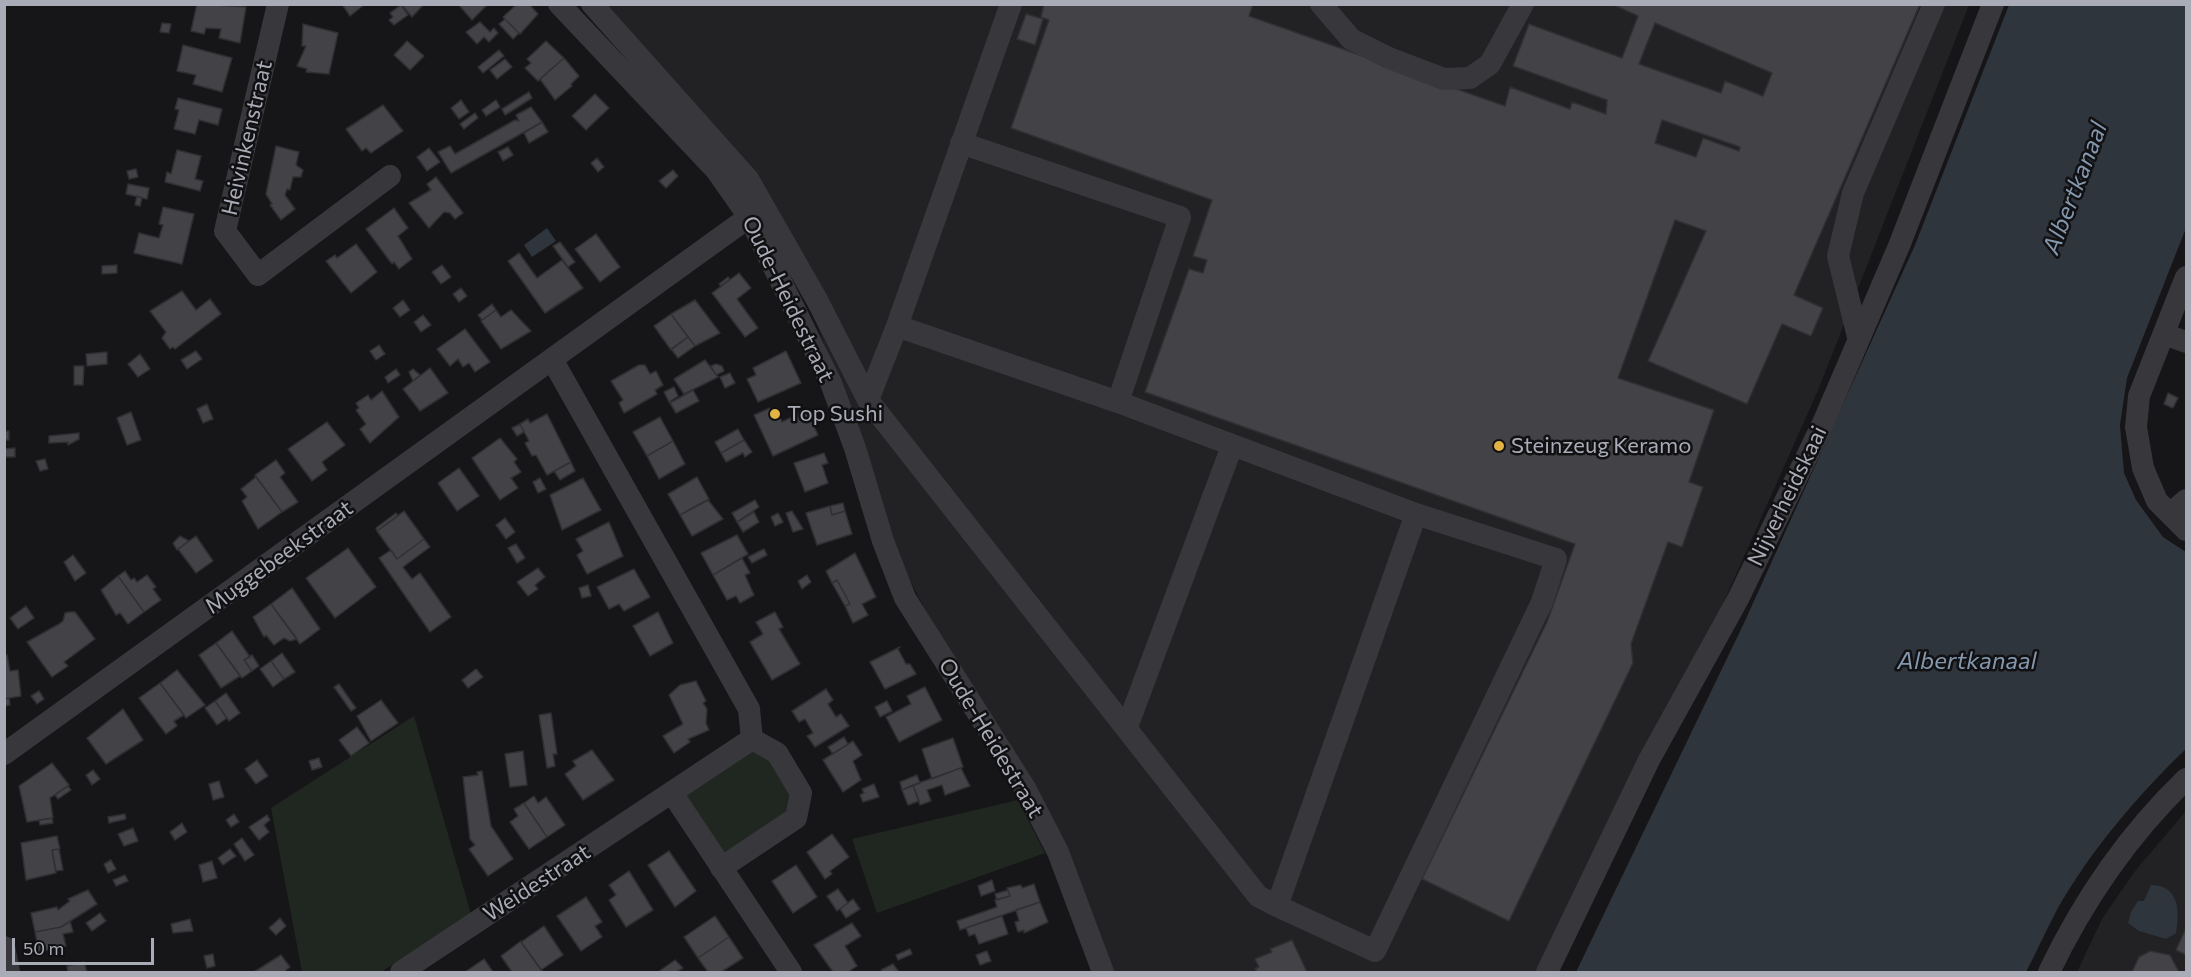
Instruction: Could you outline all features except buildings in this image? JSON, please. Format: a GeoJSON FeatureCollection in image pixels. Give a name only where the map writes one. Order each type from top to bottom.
{"type":"FeatureCollection","features":[{"type":"Feature","properties":{"kind":"street","name":"Heivinkenstraat"},"geometry":{"type":"LineString","coordinates":[[278,4],[225,231],[258,275],[390,176]]}},
{"type":"Feature","properties":{"kind":"street","name":"Oude-Heidestraat"},"geometry":{"type":"LineString","coordinates":[[559,4],[716,170],[749,216],[831,383],[855,448],[883,541],[905,598],[1025,788],[1058,852],[1096,969]]}},
{"type":"Feature","properties":{"kind":"street"},"geometry":{"type":"LineString","coordinates":[[592,4],[748,179],[817,300],[868,400],[1258,896],[1375,951],[1542,602],[1556,559],[1416,514],[1118,402],[897,326]]}},
{"type":"Feature","properties":{"kind":"street"},"geometry":{"type":"LineString","coordinates":[[868,400],[897,326],[1011,4]]}},
{"type":"Feature","properties":{"kind":"street"},"geometry":{"type":"LineString","coordinates":[[1321,4],[1351,39],[1389,58],[1444,79],[1470,78],[1490,64],[1523,4]]}},
{"type":"Feature","properties":{"kind":"street"},"geometry":{"type":"LineString","coordinates":[[1858,337],[1838,256],[1853,193],[1934,4]]}},
{"type":"Feature","properties":{"kind":"street","name":"Nijverheidskaai"},"geometry":{"type":"LineString","coordinates":[[1547,972],[1649,760],[1738,599],[1823,423],[1899,246],[1993,4]]}},
{"type":"Feature","properties":{"kind":"street"},"geometry":{"type":"LineString","coordinates":[[962,143],[1180,218],[1118,402]]}},
{"type":"Feature","properties":{"kind":"street","name":"Muggebeekstraat"},"geometry":{"type":"LineString","coordinates":[[4,754],[553,361],[749,216]]}},
{"type":"Feature","properties":{"kind":"street"},"geometry":{"type":"LineString","coordinates":[[2187,277],[2139,396],[2136,427],[2144,468],[2157,501],[2178,507],[2187,530]]}},
{"type":"Feature","properties":{"kind":"street"},"geometry":{"type":"LineString","coordinates":[[2164,334],[2187,342]]}},
{"type":"Feature","properties":{"kind":"street"},"geometry":{"type":"LineString","coordinates":[[553,361],[749,709],[752,739],[777,753],[801,793],[796,818],[721,868]]}},
{"type":"Feature","properties":{"kind":"street"},"geometry":{"type":"LineString","coordinates":[[1126,727],[1232,446]]}},
{"type":"Feature","properties":{"kind":"street"},"geometry":{"type":"LineString","coordinates":[[1277,906],[1416,514]]}},
{"type":"Feature","properties":{"kind":"street","name":"Weidestraat"},"geometry":{"type":"LineString","coordinates":[[401,972],[752,739]]}},
{"type":"Feature","properties":{"kind":"street"},"geometry":{"type":"LineString","coordinates":[[2049,972],[2093,891],[2125,845],[2187,779]]}},
{"type":"Feature","properties":{"kind":"street"},"geometry":{"type":"LineString","coordinates":[[672,793],[791,972]]}},
{"type":"Feature","properties":{"kind":"street"},"geometry":{"type":"LineString","coordinates":[[4,947],[9,972]]}},
{"type":"Feature","properties":{"kind":"shaded area"},"geometry":{"type":"Polygon","coordinates":[[[580,5],[1969,5],[1819,388],[1713,626],[1551,972],[1113,972],[903,567],[809,301],[665,86],[580,5]]]}},
{"type":"Feature","properties":{"kind":"shaded area"},"geometry":{"type":"Polygon","coordinates":[[[414,716],[471,914],[381,972],[302,972],[271,808],[414,716]]]}},
{"type":"Feature","properties":{"kind":"shaded area"},"geometry":{"type":"Polygon","coordinates":[[[752,739],[801,793],[796,818],[721,868],[672,793],[752,739]]]}},
{"type":"Feature","properties":{"kind":"shaded area"},"geometry":{"type":"Polygon","coordinates":[[[1018,800],[1045,853],[877,913],[852,839],[1018,800]]]}},
{"type":"Feature","properties":{"kind":"shaded area"},"geometry":{"type":"Polygon","coordinates":[[[2186,811],[2186,972],[2077,972],[2102,919],[2135,871],[2186,811]]]}},
{"type":"Feature","properties":{"kind":"water","name":"Albertkanaal"},"geometry":{"type":"Polygon","coordinates":[[[2009,5],[2186,5],[2186,228],[2127,378],[2120,425],[2124,473],[2136,500],[2163,537],[2186,552],[2186,749],[2150,785],[2101,843],[2059,906],[2026,972],[1576,972],[1744,623],[1915,245],[2009,5]]]}},
{"type":"Feature","properties":{"kind":"water"},"geometry":{"type":"Polygon","coordinates":[[[547,228],[556,241],[532,257],[524,245],[547,228]]]}},
{"type":"Feature","properties":{"kind":"water"},"geometry":{"type":"Polygon","coordinates":[[[2151,885],[2167,889],[2176,901],[2178,916],[2176,933],[2166,939],[2139,931],[2128,923],[2131,912],[2138,901],[2144,901],[2151,885]]]}},
{"type":"Feature","properties":{"kind":"place","name":"Top Sushi"},"geometry":{"type":"Point","coordinates":[775,414]}},
{"type":"Feature","properties":{"kind":"place","name":"Steinzeug Keramo"},"geometry":{"type":"Point","coordinates":[1499,446]}}]}
